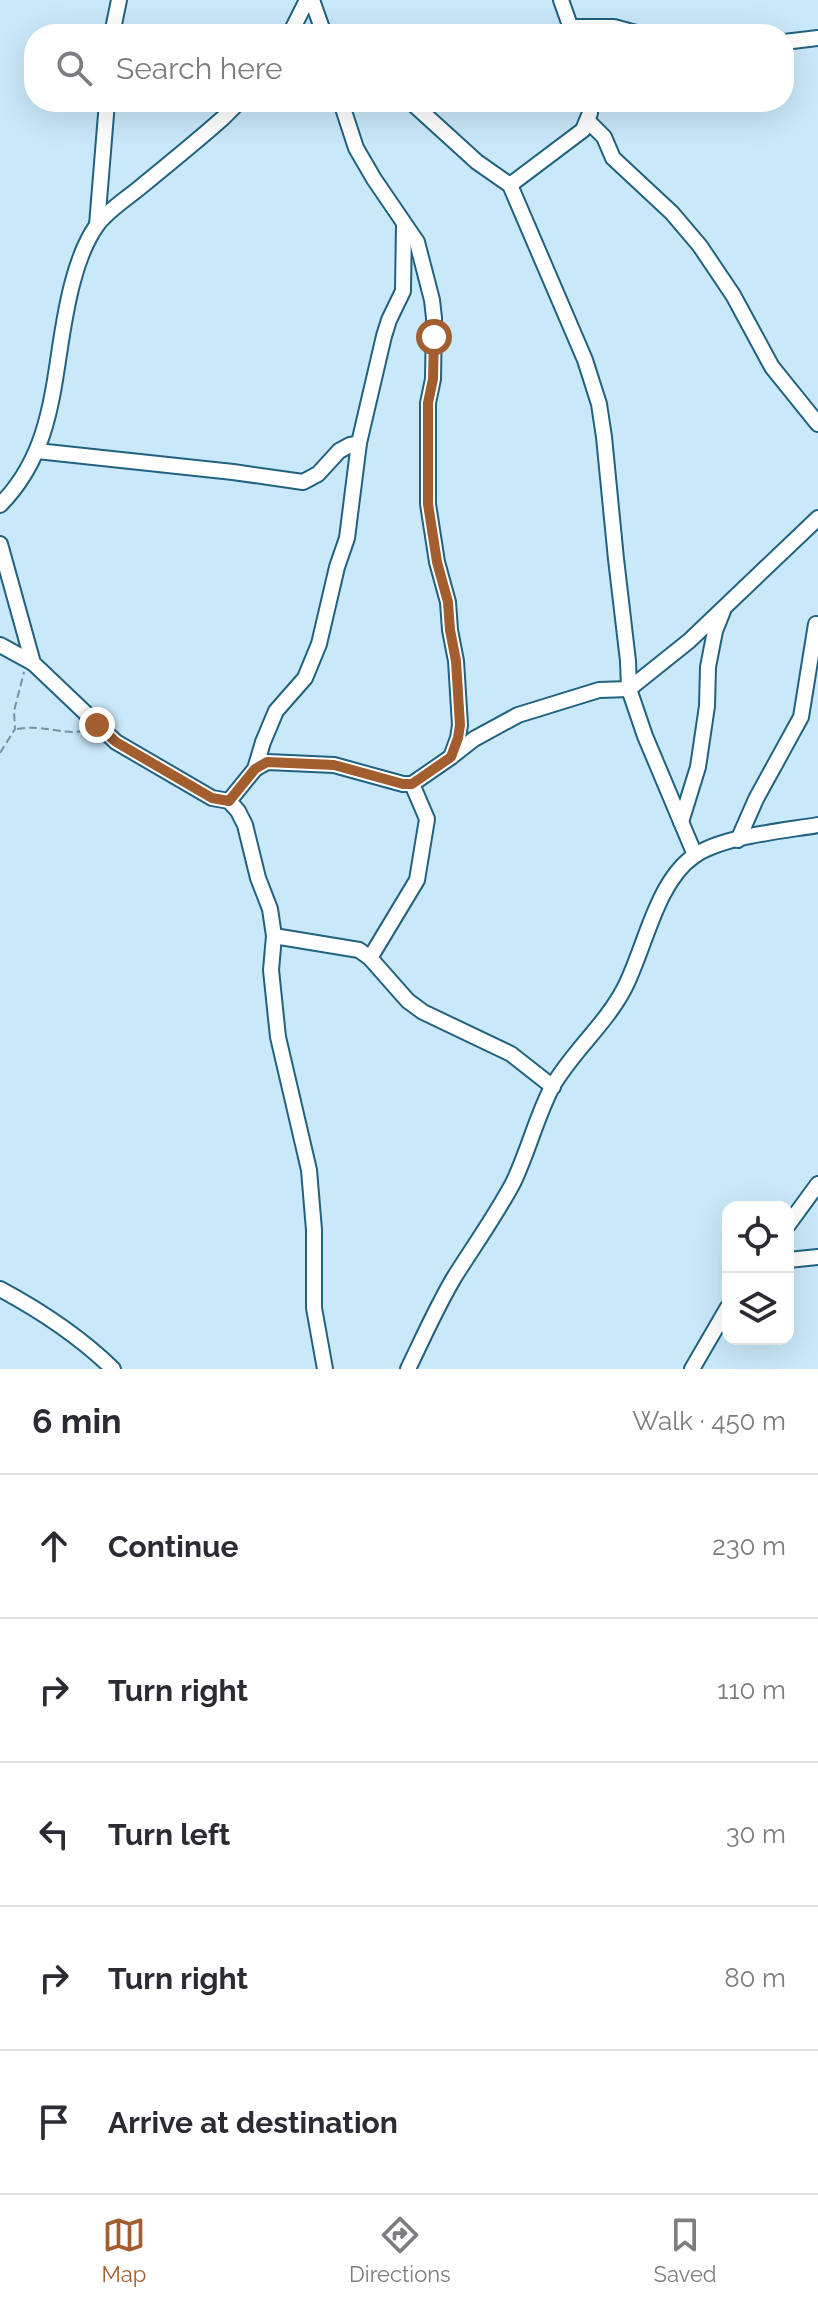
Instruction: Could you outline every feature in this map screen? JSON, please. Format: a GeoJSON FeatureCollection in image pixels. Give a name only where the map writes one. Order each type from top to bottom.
{"type":"FeatureCollection","features":[{"type":"Feature","properties":{"kind":"street"},"geometry":{"type":"LineString","coordinates":[[114,24],[119,0]]}},
{"type":"Feature","properties":{"kind":"street"},"geometry":{"type":"LineString","coordinates":[[296,24],[310,0]]}},
{"type":"Feature","properties":{"kind":"street"},"geometry":{"type":"LineString","coordinates":[[310,0],[320,24]]}},
{"type":"Feature","properties":{"kind":"street"},"geometry":{"type":"LineString","coordinates":[[561,0],[570,24]]}},
{"type":"Feature","properties":{"kind":"street"},"geometry":{"type":"LineString","coordinates":[[794,41],[818,38]]}},
{"type":"Feature","properties":{"kind":"street"},"geometry":{"type":"LineString","coordinates":[[97,225],[106,112]]}},
{"type":"Feature","properties":{"kind":"street"},"geometry":{"type":"LineString","coordinates":[[0,505],[18,486],[37,451],[47,421],[69,294],[84,249],[97,225],[228,112]]}},
{"type":"Feature","properties":{"kind":"street"},"geometry":{"type":"LineString","coordinates":[[344,112],[356,148],[417,242],[434,318],[433,379],[428,403],[428,504],[437,562],[448,602],[456,661],[460,725],[451,757]]}},
{"type":"Feature","properties":{"kind":"street"},"geometry":{"type":"LineString","coordinates":[[422,112],[477,162],[510,185],[585,360],[599,404],[629,689],[645,736],[695,855]]}},
{"type":"Feature","properties":{"kind":"street"},"geometry":{"type":"LineString","coordinates":[[510,185],[583,130],[588,112]]}},
{"type":"Feature","properties":{"kind":"street"},"geometry":{"type":"LineString","coordinates":[[588,121],[604,137],[613,158],[672,213],[700,246],[733,295],[772,367],[818,424]]}},
{"type":"Feature","properties":{"kind":"street"},"geometry":{"type":"LineString","coordinates":[[255,769],[276,711],[305,678],[319,644],[347,538],[359,443],[384,336],[403,291],[404,219]]}},
{"type":"Feature","properties":{"kind":"street"},"geometry":{"type":"LineString","coordinates":[[37,451],[303,482],[318,474],[339,451],[359,443]]}},
{"type":"Feature","properties":{"kind":"street"},"geometry":{"type":"LineString","coordinates":[[229,801],[255,769],[267,762],[334,765],[412,784],[474,739],[518,715],[599,690],[629,689],[669,658],[818,518]]}},
{"type":"Feature","properties":{"kind":"street"},"geometry":{"type":"LineString","coordinates":[[0,544],[33,663]]}},
{"type":"Feature","properties":{"kind":"street"},"geometry":{"type":"LineString","coordinates":[[681,822],[698,767],[710,658],[723,609]]}},
{"type":"Feature","properties":{"kind":"street"},"geometry":{"type":"LineString","coordinates":[[738,840],[756,799],[801,717],[816,624]]}},
{"type":"Feature","properties":{"kind":"street"},"geometry":{"type":"LineString","coordinates":[[0,645],[33,663],[116,742],[212,798],[229,801],[245,825],[258,878],[270,909],[274,936],[271,970],[277,1024],[309,1170],[314,1230],[314,1308],[325,1369]]}},
{"type":"Feature","properties":{"kind":"street"},"geometry":{"type":"LineString","coordinates":[[370,958],[417,880],[427,819],[412,784]]}},
{"type":"Feature","properties":{"kind":"street"},"geometry":{"type":"LineString","coordinates":[[408,1369],[453,1280],[512,1184],[553,1087],[579,1047],[614,1006],[633,970],[658,905],[681,867],[695,855],[714,846],[818,825]]}},
{"type":"Feature","properties":{"kind":"street"},"geometry":{"type":"LineString","coordinates":[[274,936],[359,950],[408,1001],[423,1012],[511,1054],[553,1087]]}},
{"type":"Feature","properties":{"kind":"street"},"geometry":{"type":"LineString","coordinates":[[794,1217],[818,1184]]}},
{"type":"Feature","properties":{"kind":"street"},"geometry":{"type":"LineString","coordinates":[[794,1259],[818,1257]]}},
{"type":"Feature","properties":{"kind":"street"},"geometry":{"type":"LineString","coordinates":[[0,1289],[63,1326],[113,1369]]}},
{"type":"Feature","properties":{"kind":"street"},"geometry":{"type":"LineString","coordinates":[[692,1369],[722,1317]]}},
{"type":"Feature","properties":{"kind":"path"},"geometry":{"type":"LineString","coordinates":[[0,753],[15,729],[14,711],[19,686],[24,671],[33,663]]}},
{"type":"Feature","properties":{"kind":"path"},"geometry":{"type":"LineString","coordinates":[[15,729],[44,727],[73,733],[97,725]]}},
{"type":"Feature","properties":{"kind":"route"},"geometry":{"type":"LineString","coordinates":[[97,725],[116,742],[212,798],[229,801],[255,769],[267,762],[334,765],[412,784],[451,757],[460,725],[456,661],[448,602],[437,562],[428,504],[428,403],[433,379],[434,337]]}}]}
